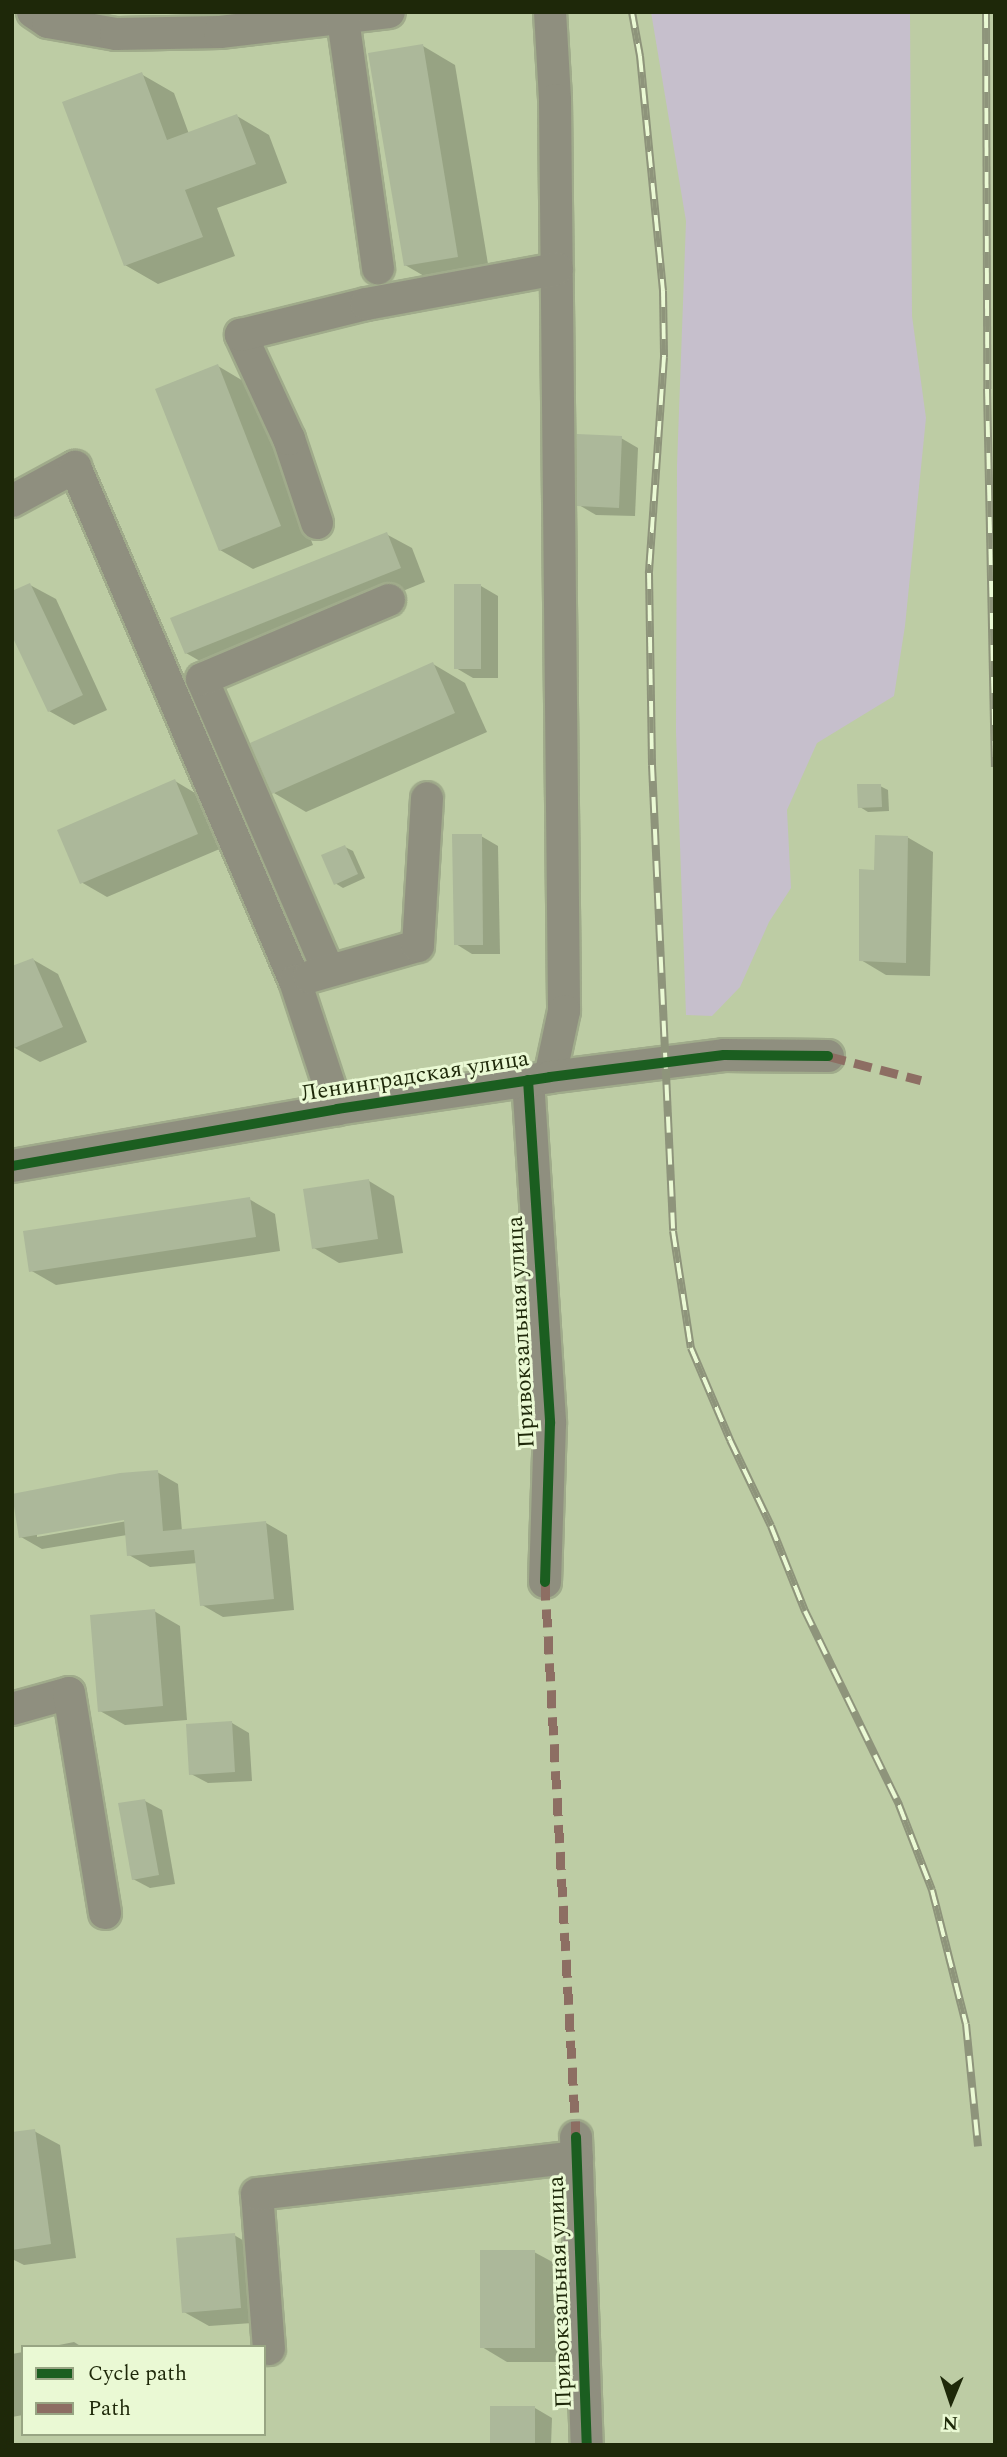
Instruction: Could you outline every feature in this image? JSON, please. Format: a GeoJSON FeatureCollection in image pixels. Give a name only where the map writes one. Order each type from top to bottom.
{"type":"FeatureCollection","features":[{"type":"Feature","properties":{"kind":"street"},"geometry":{"type":"LineString","coordinates":[[33,12],[48,22],[116,34],[220,32],[343,15],[389,12]]}},
{"type":"Feature","properties":{"kind":"street","name":"Привокзальная улица"},"geometry":{"type":"LineString","coordinates":[[545,1582],[550,1423],[539,1079],[564,1011],[555,100],[550,12]]}},
{"type":"Feature","properties":{"kind":"street"},"geometry":{"type":"LineString","coordinates":[[343,15],[378,268]]}},
{"type":"Feature","properties":{"kind":"street"},"geometry":{"type":"LineString","coordinates":[[317,523],[289,439],[240,335],[366,304],[556,269]]}},
{"type":"Feature","properties":{"kind":"street"},"geometry":{"type":"LineString","coordinates":[[12,501],[75,467],[295,981],[337,1109]]}},
{"type":"Feature","properties":{"kind":"street"},"geometry":{"type":"LineString","coordinates":[[328,970],[201,678],[389,600]]}},
{"type":"Feature","properties":{"kind":"street"},"geometry":{"type":"LineString","coordinates":[[295,981],[418,946],[427,798]]}},
{"type":"Feature","properties":{"kind":"street","name":"Ленинградская улица"},"geometry":{"type":"LineString","coordinates":[[12,1166],[337,1109],[539,1079],[724,1055],[828,1056]]}},
{"type":"Feature","properties":{"kind":"street"},"geometry":{"type":"LineString","coordinates":[[12,1709],[69,1693],[105,1913]]}},
{"type":"Feature","properties":{"kind":"street","name":"Привокзальная улица"},"geometry":{"type":"LineString","coordinates":[[269,2349],[257,2194],[576,2147],[587,2445]]}},
{"type":"Feature","properties":{"kind":"shaded area"},"geometry":{"type":"Polygon","coordinates":[[[651,12],[910,12],[912,316],[926,418],[905,626],[894,696],[817,743],[787,810],[791,888],[769,922],[740,987],[712,1016],[686,1015],[676,732],[677,465],[686,221],[651,12]]]}},
{"type":"Feature","properties":{"kind":"building"},"geometry":{"type":"Polygon","coordinates":[[[423,44],[458,257],[404,266],[368,53],[423,44]]]}},
{"type":"Feature","properties":{"kind":"building"},"geometry":{"type":"Polygon","coordinates":[[[142,72],[167,140],[237,114],[256,164],[185,190],[203,237],[124,266],[62,102],[142,72]]]}},
{"type":"Feature","properties":{"kind":"building"},"geometry":{"type":"Polygon","coordinates":[[[218,364],[281,526],[219,551],[155,389],[218,364]]]}},
{"type":"Feature","properties":{"kind":"building"},"geometry":{"type":"Polygon","coordinates":[[[577,434],[622,436],[619,508],[577,506],[577,434]]]}},
{"type":"Feature","properties":{"kind":"building"},"geometry":{"type":"Polygon","coordinates":[[[387,532],[401,568],[185,654],[170,618],[387,532]]]}},
{"type":"Feature","properties":{"kind":"building"},"geometry":{"type":"Polygon","coordinates":[[[30,583],[83,695],[48,712],[12,636],[12,591],[30,583]]]}},
{"type":"Feature","properties":{"kind":"building"},"geometry":{"type":"Polygon","coordinates":[[[454,584],[481,584],[481,669],[454,669],[454,584]]]}},
{"type":"Feature","properties":{"kind":"building"},"geometry":{"type":"Polygon","coordinates":[[[433,662],[455,713],[272,794],[250,743],[433,662]]]}},
{"type":"Feature","properties":{"kind":"building"},"geometry":{"type":"Polygon","coordinates":[[[175,779],[198,834],[80,884],[57,830],[175,779]]]}},
{"type":"Feature","properties":{"kind":"building"},"geometry":{"type":"Polygon","coordinates":[[[857,784],[881,784],[882,807],[858,808],[857,784]]]}},
{"type":"Feature","properties":{"kind":"building"},"geometry":{"type":"Polygon","coordinates":[[[452,834],[482,834],[483,945],[454,945],[452,834]]]}},
{"type":"Feature","properties":{"kind":"building"},"geometry":{"type":"Polygon","coordinates":[[[875,835],[908,836],[906,963],[859,961],[859,869],[874,870],[875,835]]]}},
{"type":"Feature","properties":{"kind":"building"},"geometry":{"type":"Polygon","coordinates":[[[345,845],[358,874],[334,885],[321,855],[345,845]]]}},
{"type":"Feature","properties":{"kind":"building"},"geometry":{"type":"Polygon","coordinates":[[[33,958],[63,1027],[12,1049],[12,966],[33,958]]]}},
{"type":"Feature","properties":{"kind":"building"},"geometry":{"type":"Polygon","coordinates":[[[369,1179],[378,1239],[312,1249],[303,1189],[369,1179]]]}},
{"type":"Feature","properties":{"kind":"building"},"geometry":{"type":"Polygon","coordinates":[[[250,1197],[256,1237],[29,1272],[23,1231],[250,1197]]]}},
{"type":"Feature","properties":{"kind":"building"},"geometry":{"type":"Polygon","coordinates":[[[158,1470],[163,1531],[266,1521],[274,1599],[200,1606],[194,1550],[127,1556],[124,1520],[19,1538],[12,1494],[120,1473],[158,1470]]]}},
{"type":"Feature","properties":{"kind":"building"},"geometry":{"type":"Polygon","coordinates":[[[155,1609],[163,1706],[98,1712],[90,1615],[155,1609]]]}},
{"type":"Feature","properties":{"kind":"building"},"geometry":{"type":"Polygon","coordinates":[[[232,1721],[235,1772],[189,1775],[186,1724],[232,1721]]]}},
{"type":"Feature","properties":{"kind":"building"},"geometry":{"type":"Polygon","coordinates":[[[145,1799],[159,1875],[132,1880],[118,1803],[145,1799]]]}},
{"type":"Feature","properties":{"kind":"building"},"geometry":{"type":"Polygon","coordinates":[[[35,2129],[51,2244],[12,2250],[12,2132],[35,2129]]]}},
{"type":"Feature","properties":{"kind":"building"},"geometry":{"type":"Polygon","coordinates":[[[235,2233],[241,2308],[182,2313],[176,2238],[235,2233]]]}},
{"type":"Feature","properties":{"kind":"building"},"geometry":{"type":"Polygon","coordinates":[[[480,2250],[535,2250],[535,2348],[480,2348],[480,2250]]]}},
{"type":"Feature","properties":{"kind":"building"},"geometry":{"type":"Polygon","coordinates":[[[490,2406],[535,2406],[535,2445],[490,2445],[490,2406]]]}},
{"type":"Feature","properties":{"kind":"railway"},"geometry":{"type":"LineString","coordinates":[[632,12],[640,56],[663,291],[664,357],[649,573],[652,765],[673,1231],[691,1348],[730,1440],[771,1526],[805,1611],[899,1805],[932,1890],[966,2024],[978,2146]]}},
{"type":"Feature","properties":{"kind":"railway"},"geometry":{"type":"LineString","coordinates":[[986,12],[987,389],[995,767]]}},
{"type":"Feature","properties":{"kind":"marked path"},"geometry":{"type":"LineString","coordinates":[[828,1056],[921,1080]]}},
{"type":"Feature","properties":{"kind":"marked path"},"geometry":{"type":"LineString","coordinates":[[545,1582],[576,2137]]}},
{"type":"Feature","properties":{"kind":"cycle path"},"geometry":{"type":"LineString","coordinates":[[12,1166],[337,1109],[550,1077],[724,1055],[828,1056]]}},
{"type":"Feature","properties":{"kind":"cycle path"},"geometry":{"type":"LineString","coordinates":[[528,1080],[550,1423],[545,1582]]}},
{"type":"Feature","properties":{"kind":"cycle path"},"geometry":{"type":"LineString","coordinates":[[576,2137],[587,2445]]}}]}
